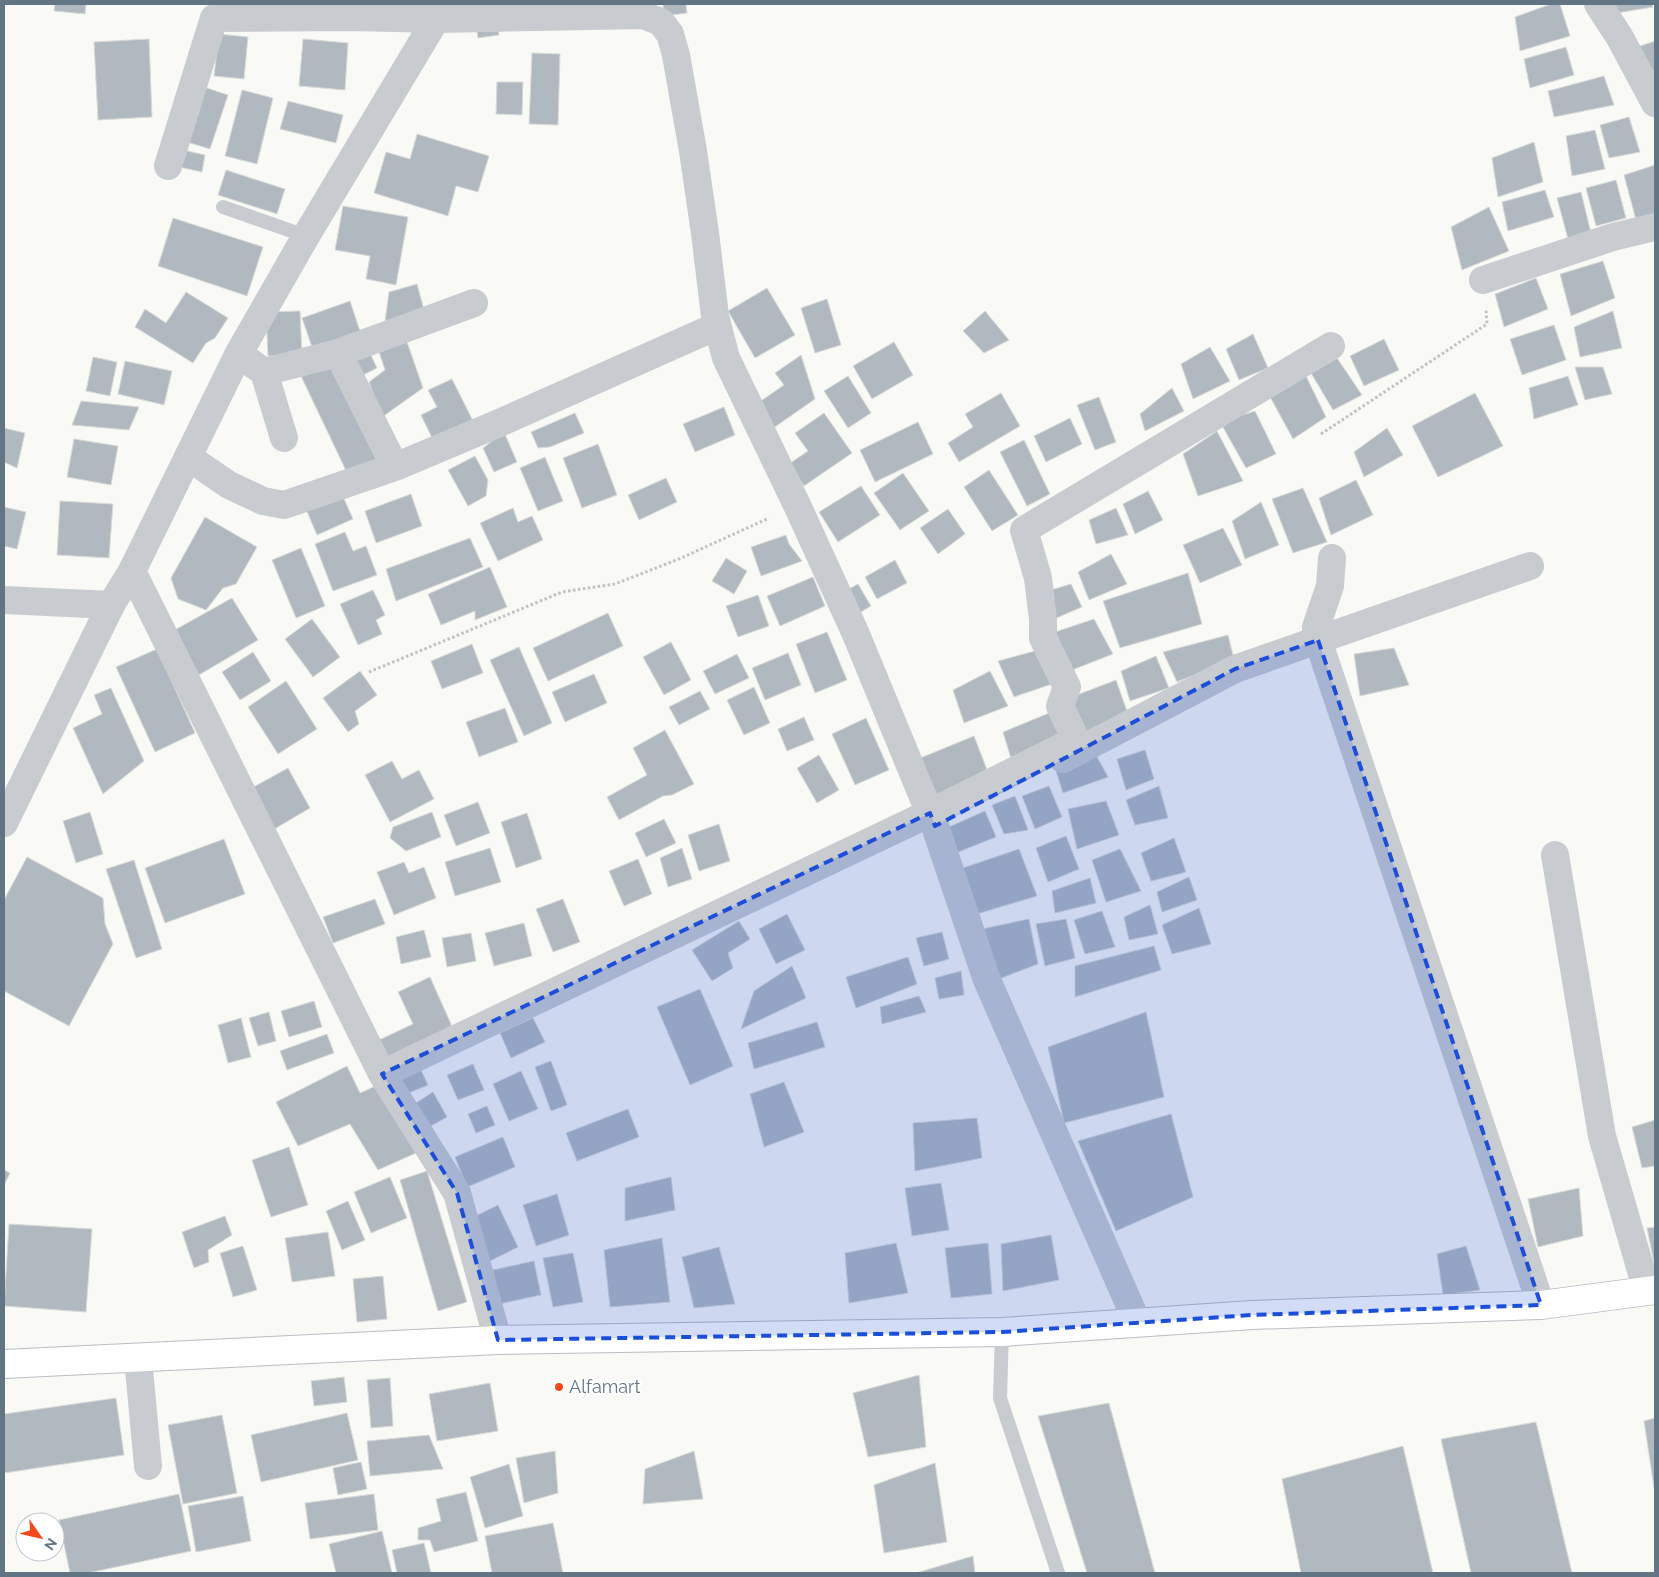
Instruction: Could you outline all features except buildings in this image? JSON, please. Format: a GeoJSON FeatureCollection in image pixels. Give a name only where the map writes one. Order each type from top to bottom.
{"type":"FeatureCollection","features":[{"type":"Feature","properties":{"kind":"main road"},"geometry":{"type":"LineString","coordinates":[[4,1364],[498,1340],[1002,1332],[1252,1315],[1541,1305],[1651,1291]]}},
{"type":"Feature","properties":{"kind":"street"},"geometry":{"type":"LineString","coordinates":[[1598,4],[1620,36],[1655,103]]}},
{"type":"Feature","properties":{"kind":"street"},"geometry":{"type":"LineString","coordinates":[[168,166],[214,18],[352,17],[438,11],[643,15],[661,22],[670,34],[682,81],[705,233],[715,316],[726,358],[797,505],[855,632],[933,820],[987,980],[1136,1322]]}},
{"type":"Feature","properties":{"kind":"street"},"geometry":{"type":"LineString","coordinates":[[4,823],[111,605],[132,571],[239,353],[438,11]]}},
{"type":"Feature","properties":{"kind":"street"},"geometry":{"type":"LineString","coordinates":[[1483,280],[1613,238],[1655,227]]}},
{"type":"Feature","properties":{"kind":"street"},"geometry":{"type":"LineString","coordinates":[[264,372],[338,353],[474,304]]}},
{"type":"Feature","properties":{"kind":"street"},"geometry":{"type":"LineString","coordinates":[[188,457],[229,485],[262,501],[284,505],[395,467],[497,424],[717,326]]}},
{"type":"Feature","properties":{"kind":"street"},"geometry":{"type":"LineString","coordinates":[[933,820],[1076,740],[1060,706],[1067,687],[1043,638],[1044,619],[1038,578],[1024,530],[1331,346]]}},
{"type":"Feature","properties":{"kind":"street"},"geometry":{"type":"LineString","coordinates":[[239,353],[264,372],[284,438]]}},
{"type":"Feature","properties":{"kind":"street"},"geometry":{"type":"LineString","coordinates":[[338,353],[395,467]]}},
{"type":"Feature","properties":{"kind":"street"},"geometry":{"type":"LineString","coordinates":[[1332,558],[1330,586],[1316,627],[1318,640],[1541,1305]]}},
{"type":"Feature","properties":{"kind":"street"},"geometry":{"type":"LineString","coordinates":[[382,1074],[933,820],[1235,669],[1530,566]]}},
{"type":"Feature","properties":{"kind":"street"},"geometry":{"type":"LineString","coordinates":[[132,571],[382,1074],[457,1193],[498,1340]]}},
{"type":"Feature","properties":{"kind":"street"},"geometry":{"type":"LineString","coordinates":[[4,600],[111,605]]}},
{"type":"Feature","properties":{"kind":"street"},"geometry":{"type":"LineString","coordinates":[[1555,855],[1602,1136],[1651,1291]]}},
{"type":"Feature","properties":{"kind":"street"},"geometry":{"type":"LineString","coordinates":[[138,1358],[148,1466]]}},
{"type":"Feature","properties":{"kind":"lane"},"geometry":{"type":"LineString","coordinates":[[223,207],[306,236]]}},
{"type":"Feature","properties":{"kind":"lane"},"geometry":{"type":"LineString","coordinates":[[1002,1332],[1000,1398],[1058,1573]]}},
{"type":"Feature","properties":{"kind":"path"},"geometry":{"type":"LineString","coordinates":[[1321,434],[1487,324],[1483,280]]}},
{"type":"Feature","properties":{"kind":"path"},"geometry":{"type":"LineString","coordinates":[[369,672],[562,592],[615,584],[670,563],[797,505]]}},
{"type":"Feature","properties":{"kind":"highlighted area"},"geometry":{"type":"Polygon","coordinates":[[[1318,640],[1541,1305],[1252,1315],[1002,1332],[498,1340],[457,1193],[382,1074],[930,813],[935,826],[1235,669],[1318,640]]]}},
{"type":"Feature","properties":{"kind":"place","name":"Alfamart"},"geometry":{"type":"Point","coordinates":[559,1387]}}]}
